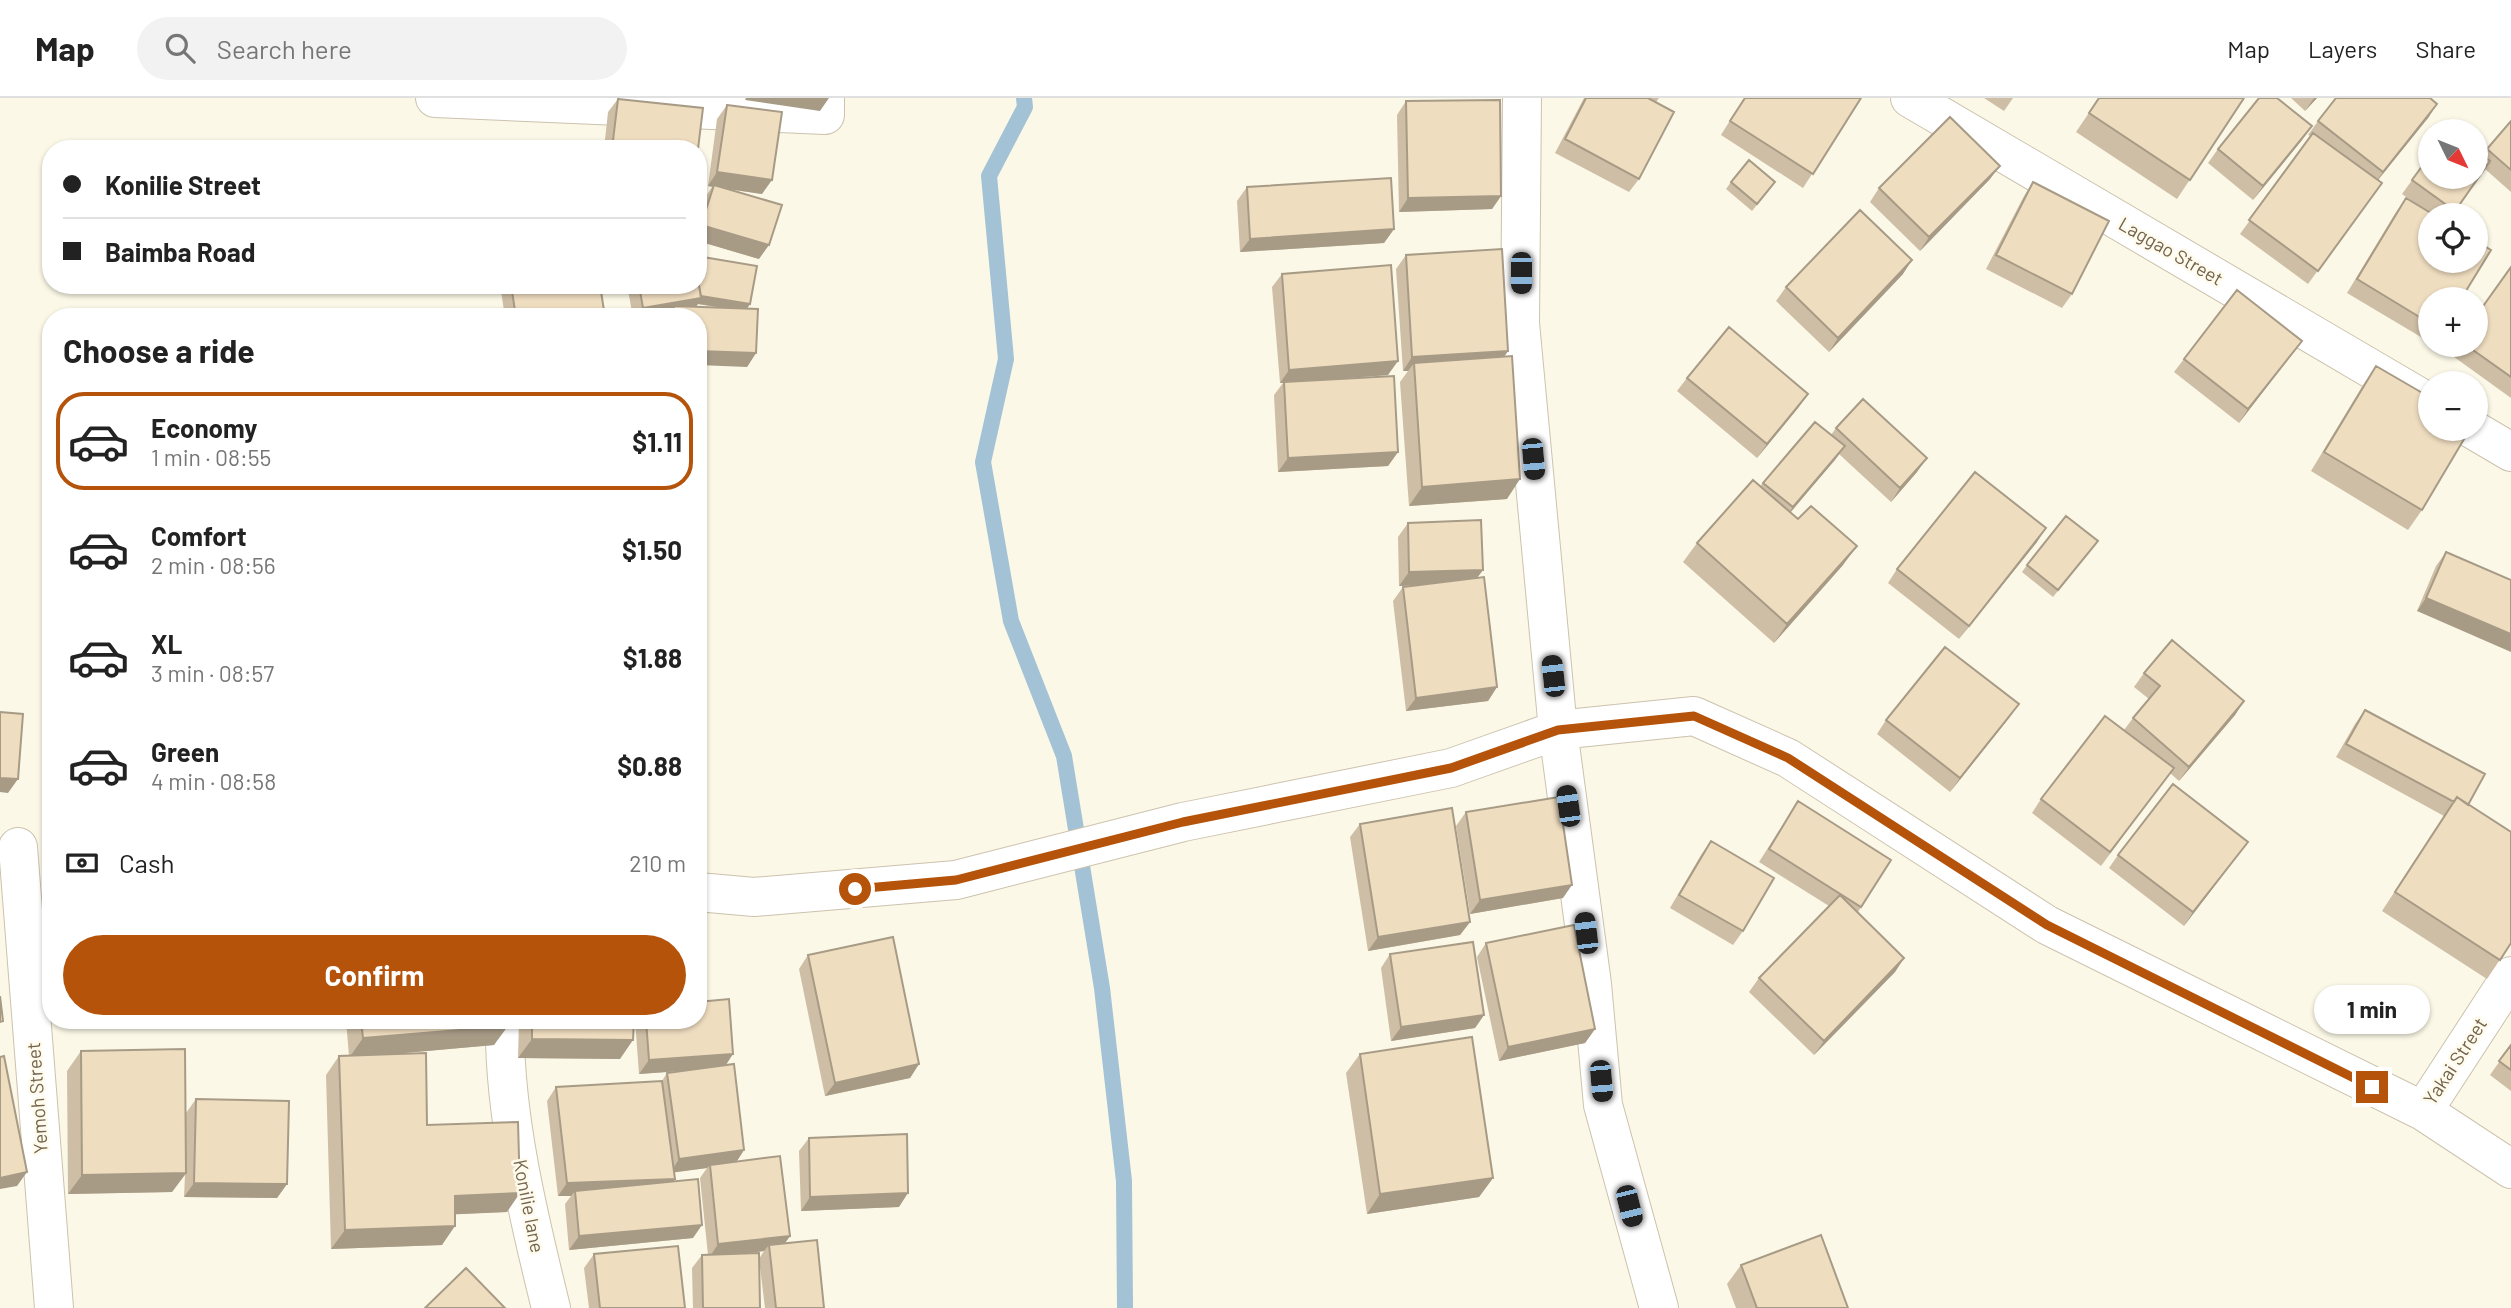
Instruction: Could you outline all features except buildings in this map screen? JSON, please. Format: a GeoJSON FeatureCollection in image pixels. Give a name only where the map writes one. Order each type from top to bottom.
{"type":"FeatureCollection","features":[{"type":"Feature","properties":{"kind":"street"},"geometry":{"type":"LineString","coordinates":[[435,98],[825,107]]}},
{"type":"Feature","properties":{"kind":"street"},"geometry":{"type":"LineString","coordinates":[[1522,98],[1520,323],[1558,730],[1592,984],[1603,1105],[1659,1308]]}},
{"type":"Feature","properties":{"kind":"street","name":"Laggao Street"},"geometry":{"type":"LineString","coordinates":[[1910,98],[2418,396]]}},
{"type":"Feature","properties":{"kind":"street"},"geometry":{"type":"LineString","coordinates":[[2488,438],[2511,452]]}},
{"type":"Feature","properties":{"kind":"street"},"geometry":{"type":"LineString","coordinates":[[707,893],[754,897],[956,880],[1183,822],[1451,768],[1558,730],[1694,716],[1788,758],[2047,925],[2423,1111],[2511,1170]]}},
{"type":"Feature","properties":{"kind":"street","name":"Yemoh Street"},"geometry":{"type":"LineString","coordinates":[[23,847],[54,1308]]}},
{"type":"Feature","properties":{"kind":"street","name":"Yakai Street"},"geometry":{"type":"LineString","coordinates":[[2423,1111],[2511,976]]}},
{"type":"Feature","properties":{"kind":"street","name":"Konilie lane"},"geometry":{"type":"LineString","coordinates":[[505,1029],[504,1065],[534,1240],[551,1308]]}},
{"type":"Feature","properties":{"kind":"waterway"},"geometry":{"type":"LineString","coordinates":[[1024,98],[1025,107],[989,176],[1006,359],[983,462],[1011,621],[1064,756],[1102,988],[1124,1181],[1125,1308]]}},
{"type":"Feature","properties":{"kind":"route"},"geometry":{"type":"LineString","coordinates":[[855,889],[956,880],[1183,822],[1451,768],[1558,730],[1694,716],[1788,758],[2047,925],[2372,1087]]}}]}
